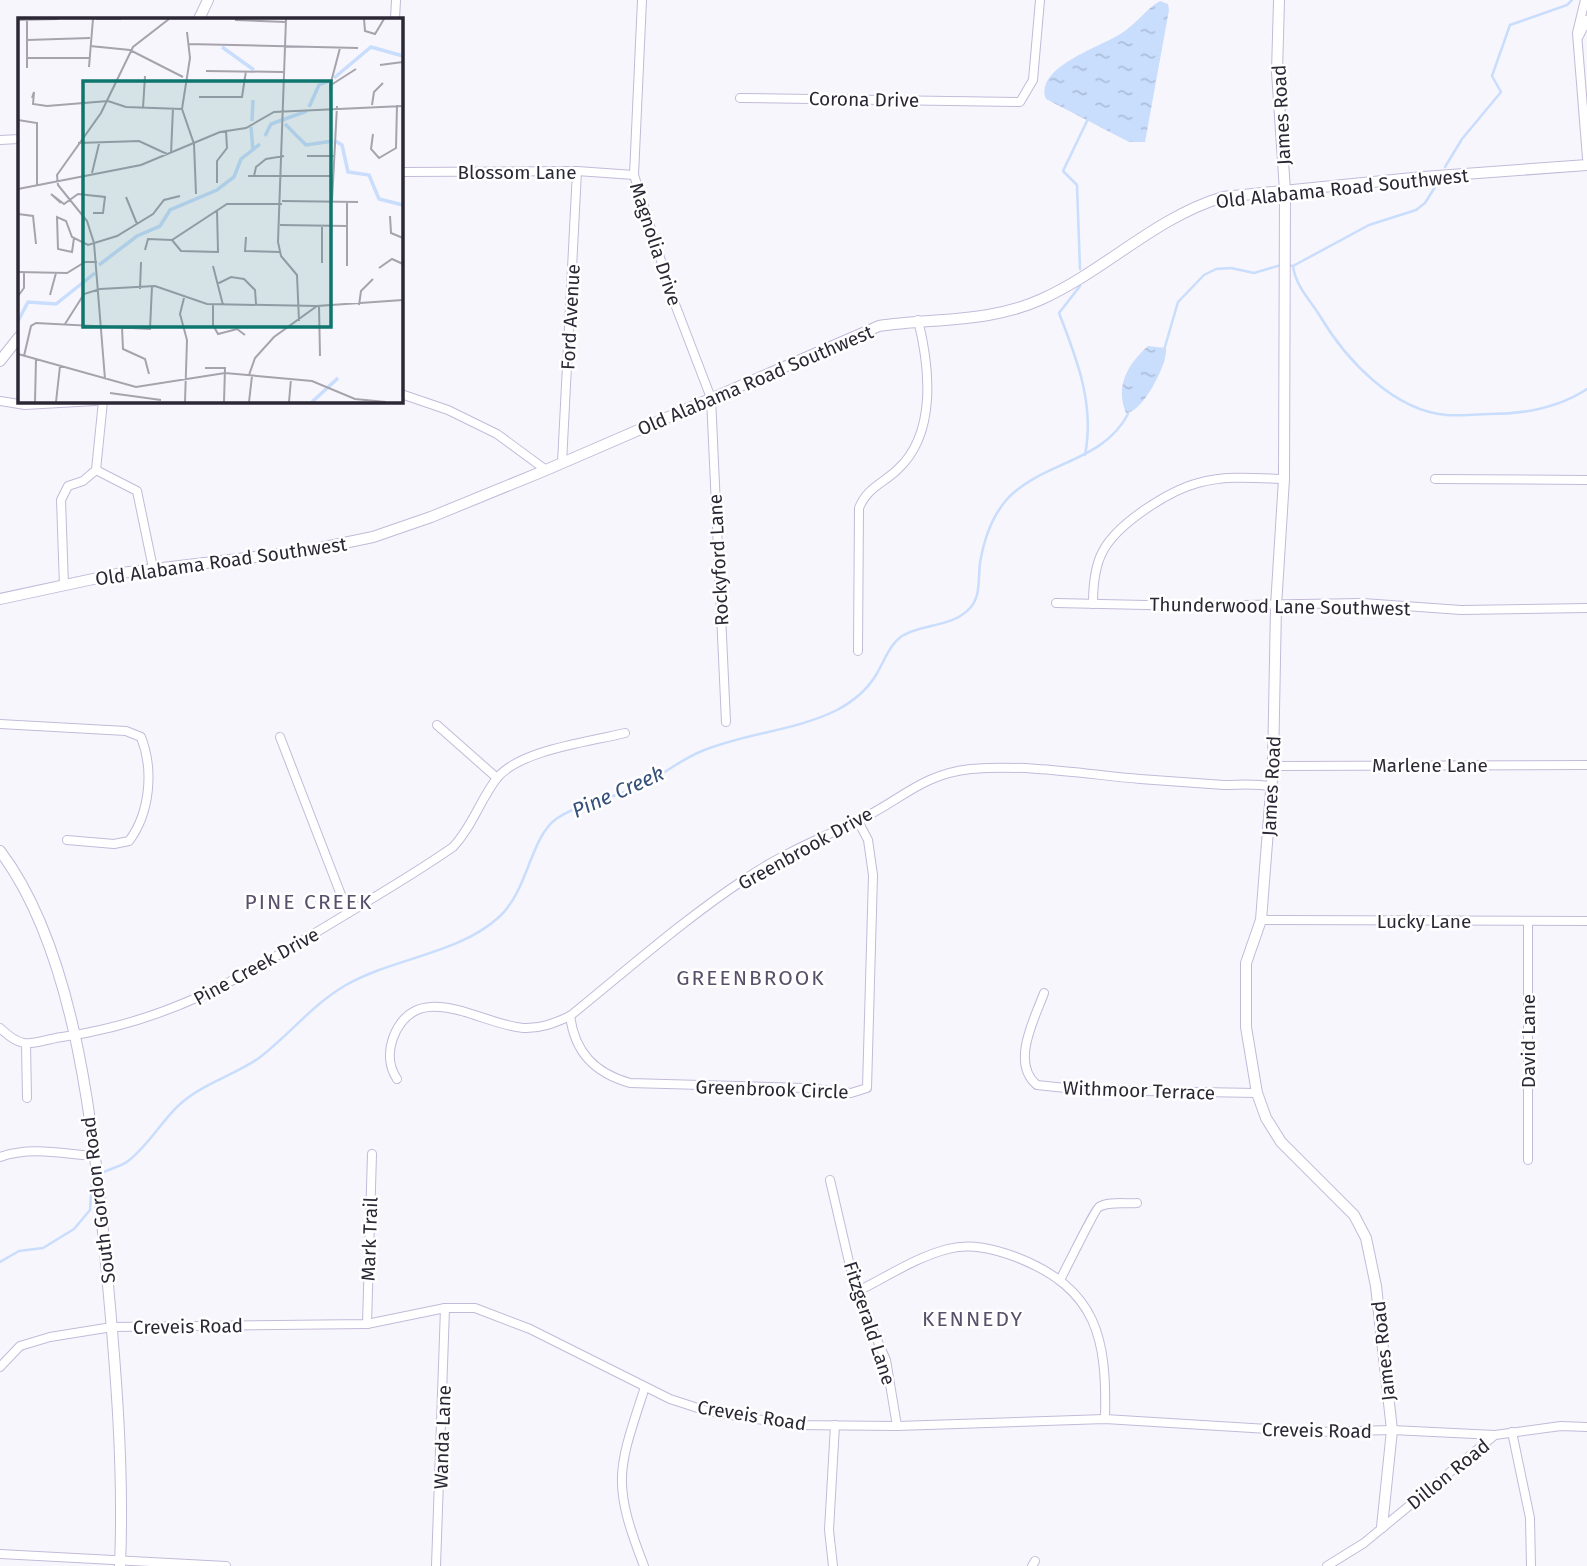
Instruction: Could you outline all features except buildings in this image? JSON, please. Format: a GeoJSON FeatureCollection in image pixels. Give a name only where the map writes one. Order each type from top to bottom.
{"type":"FeatureCollection","features":[{"type":"Feature","properties":{"kind":"street"},"geometry":{"type":"LineString","coordinates":[[199,18],[208,0]]}},
{"type":"Feature","properties":{"kind":"street"},"geometry":{"type":"LineString","coordinates":[[395,18],[397,0]]}},
{"type":"Feature","properties":{"kind":"street","name":"Magnolia Drive"},"geometry":{"type":"LineString","coordinates":[[642,0],[634,176],[669,286],[711,398]]}},
{"type":"Feature","properties":{"kind":"street","name":"Corona Drive"},"geometry":{"type":"LineString","coordinates":[[740,98],[1020,102],[1029,90],[1036,66],[1040,0]]}},
{"type":"Feature","properties":{"kind":"street","name":"James Road"},"geometry":{"type":"LineString","coordinates":[[1279,0],[1277,72],[1285,191],[1283,480],[1276,606],[1272,787],[1261,920],[1250,947],[1245,975],[1246,1027],[1257,1093],[1266,1118],[1281,1142],[1354,1215],[1366,1238],[1376,1286],[1392,1430],[1382,1527]]}},
{"type":"Feature","properties":{"kind":"street"},"geometry":{"type":"LineString","coordinates":[[1585,0],[1578,40],[1587,158]]}},
{"type":"Feature","properties":{"kind":"street"},"geometry":{"type":"LineString","coordinates":[[1578,40],[1587,20]]}},
{"type":"Feature","properties":{"kind":"street"},"geometry":{"type":"LineString","coordinates":[[0,140],[18,138]]}},
{"type":"Feature","properties":{"kind":"street","name":"Old Alabama Road Southwest"},"geometry":{"type":"LineString","coordinates":[[0,599],[153,568],[339,546],[431,517],[879,326],[918,320],[960,320],[1011,311],[1042,299],[1088,273],[1160,223],[1192,207],[1223,197],[1587,165]]}},
{"type":"Feature","properties":{"kind":"street","name":"Blossom Lane"},"geometry":{"type":"LineString","coordinates":[[402,172],[577,172],[634,176]]}},
{"type":"Feature","properties":{"kind":"street","name":"Ford Avenue"},"geometry":{"type":"LineString","coordinates":[[562,463],[577,172]]}},
{"type":"Feature","properties":{"kind":"street"},"geometry":{"type":"LineString","coordinates":[[858,651],[859,508],[871,488],[909,457],[923,428],[926,381],[918,320]]}},
{"type":"Feature","properties":{"kind":"street"},"geometry":{"type":"LineString","coordinates":[[0,361],[18,338]]}},
{"type":"Feature","properties":{"kind":"street"},"geometry":{"type":"LineString","coordinates":[[402,394],[448,410],[498,434],[546,470]]}},
{"type":"Feature","properties":{"kind":"street","name":"Rockyford Lane"},"geometry":{"type":"LineString","coordinates":[[711,398],[726,722]]}},
{"type":"Feature","properties":{"kind":"street"},"geometry":{"type":"LineString","coordinates":[[0,401],[25,405],[78,402]]}},
{"type":"Feature","properties":{"kind":"street"},"geometry":{"type":"LineString","coordinates":[[64,586],[61,500],[68,486],[83,481],[96,470],[103,402]]}},
{"type":"Feature","properties":{"kind":"street"},"geometry":{"type":"LineString","coordinates":[[96,470],[137,491],[153,568]]}},
{"type":"Feature","properties":{"kind":"street"},"geometry":{"type":"LineString","coordinates":[[1093,604],[1095,576],[1101,553],[1122,529],[1160,501],[1197,483],[1240,477],[1283,480]]}},
{"type":"Feature","properties":{"kind":"street"},"geometry":{"type":"LineString","coordinates":[[1435,480],[1587,480]]}},
{"type":"Feature","properties":{"kind":"street","name":"Thunderwood Lane Southwest"},"geometry":{"type":"LineString","coordinates":[[1056,603],[1276,606],[1363,603],[1461,610],[1587,608]]}},
{"type":"Feature","properties":{"kind":"street"},"geometry":{"type":"LineString","coordinates":[[0,723],[126,731],[141,737],[146,750],[148,796],[138,829],[130,841],[114,844],[67,840]]}},
{"type":"Feature","properties":{"kind":"street"},"geometry":{"type":"LineString","coordinates":[[437,725],[497,778]]}},
{"type":"Feature","properties":{"kind":"street","name":"Pine Creek Drive"},"geometry":{"type":"LineString","coordinates":[[26,1044],[37,1045],[179,1008],[250,973],[453,847],[467,832],[497,778],[523,759],[625,733]]}},
{"type":"Feature","properties":{"kind":"street"},"geometry":{"type":"LineString","coordinates":[[280,737],[348,913]]}},
{"type":"Feature","properties":{"kind":"street","name":"Marlene Lane"},"geometry":{"type":"LineString","coordinates":[[1273,766],[1587,765]]}},
{"type":"Feature","properties":{"kind":"street","name":"Greenbrook Drive"},"geometry":{"type":"LineString","coordinates":[[397,1079],[391,1070],[393,1037],[403,1021],[419,1010],[452,1008],[522,1028],[536,1028],[570,1016],[746,878],[835,830],[858,821],[905,790],[970,769],[1063,770],[1119,777],[1213,784],[1259,784],[1272,787]]}},
{"type":"Feature","properties":{"kind":"street","name":"Greenbrook Circle"},"geometry":{"type":"LineString","coordinates":[[570,1016],[573,1036],[583,1056],[599,1070],[630,1083],[805,1088],[851,1093],[867,1088],[873,874],[868,840],[858,821]]}},
{"type":"Feature","properties":{"kind":"street","name":"South Gordon Road"},"geometry":{"type":"LineString","coordinates":[[0,851],[20,880],[44,928],[73,1035],[95,1156],[112,1327],[122,1480],[120,1563]]}},
{"type":"Feature","properties":{"kind":"street","name":"Lucky Lane"},"geometry":{"type":"LineString","coordinates":[[1261,920],[1587,921]]}},
{"type":"Feature","properties":{"kind":"street","name":"David Lane"},"geometry":{"type":"LineString","coordinates":[[1528,921],[1528,1160]]}},
{"type":"Feature","properties":{"kind":"street","name":"Withmoor Terrace"},"geometry":{"type":"LineString","coordinates":[[1044,993],[1029,1030],[1026,1055],[1028,1073],[1037,1085],[1085,1090],[1257,1093]]}},
{"type":"Feature","properties":{"kind":"street"},"geometry":{"type":"LineString","coordinates":[[0,1028],[12,1038],[26,1044],[27,1098]]}},
{"type":"Feature","properties":{"kind":"street"},"geometry":{"type":"LineString","coordinates":[[0,1157],[15,1152],[36,1151],[95,1156]]}},
{"type":"Feature","properties":{"kind":"street","name":"Mark Trail"},"geometry":{"type":"LineString","coordinates":[[367,1324],[372,1154]]}},
{"type":"Feature","properties":{"kind":"street","name":"Fitzgerald Lane"},"geometry":{"type":"LineString","coordinates":[[830,1181],[856,1292],[886,1360],[897,1426]]}},
{"type":"Feature","properties":{"kind":"street"},"geometry":{"type":"LineString","coordinates":[[1060,1280],[1082,1242],[1095,1209],[1102,1205],[1137,1203]]}},
{"type":"Feature","properties":{"kind":"street"},"geometry":{"type":"LineString","coordinates":[[856,1292],[947,1249],[968,1246],[997,1250],[1029,1262],[1060,1280],[1078,1296],[1099,1331],[1106,1376],[1105,1419]]}},
{"type":"Feature","properties":{"kind":"street","name":"Creveis Road"},"geometry":{"type":"LineString","coordinates":[[0,1367],[20,1346],[50,1337],[112,1327],[367,1324],[445,1308],[475,1308],[499,1316],[645,1387],[707,1411],[793,1425],[897,1426],[1105,1419],[1315,1433],[1392,1430],[1495,1436]]}},
{"type":"Feature","properties":{"kind":"street","name":"Wanda Lane"},"geometry":{"type":"LineString","coordinates":[[436,1566],[445,1308]]}},
{"type":"Feature","properties":{"kind":"street"},"geometry":{"type":"LineString","coordinates":[[644,1566],[623,1504],[620,1476],[624,1448],[645,1387]]}},
{"type":"Feature","properties":{"kind":"street"},"geometry":{"type":"LineString","coordinates":[[833,1566],[830,1530],[835,1425]]}},
{"type":"Feature","properties":{"kind":"street","name":"Dillon Road"},"geometry":{"type":"LineString","coordinates":[[1327,1566],[1364,1543],[1495,1436],[1561,1426],[1587,1427]]}},
{"type":"Feature","properties":{"kind":"street"},"geometry":{"type":"LineString","coordinates":[[1511,1433],[1530,1518],[1531,1566]]}},
{"type":"Feature","properties":{"kind":"street"},"geometry":{"type":"LineString","coordinates":[[0,1554],[120,1563],[226,1566]]}},
{"type":"Feature","properties":{"kind":"water"},"geometry":{"type":"Polygon","coordinates":[[[1160,1],[1168,4],[1169,10],[1145,142],[1129,142],[1046,99],[1045,88],[1050,77],[1059,68],[1122,33],[1160,1]]]}},
{"type":"Feature","properties":{"kind":"water"},"geometry":{"type":"Polygon","coordinates":[[[1148,346],[1166,348],[1163,365],[1146,397],[1132,411],[1126,413],[1122,394],[1125,377],[1134,361],[1148,346]]]}},
{"type":"Feature","properties":{"kind":"waterway"},"geometry":{"type":"LineString","coordinates":[[1445,167],[1462,139],[1501,92],[1492,76],[1510,25],[1567,5],[1572,0]]}},
{"type":"Feature","properties":{"kind":"waterway"},"geometry":{"type":"LineString","coordinates":[[1080,269],[1077,185],[1063,171],[1088,119]]}},
{"type":"Feature","properties":{"kind":"waterway"},"geometry":{"type":"LineString","coordinates":[[1288,265],[1293,266],[1369,225],[1416,210],[1425,203],[1435,187]]}},
{"type":"Feature","properties":{"kind":"waterway"},"geometry":{"type":"LineString","coordinates":[[1164,350],[1178,302],[1204,275],[1216,269],[1231,268],[1254,273],[1281,265]]}},
{"type":"Feature","properties":{"kind":"waterway"},"geometry":{"type":"LineString","coordinates":[[1293,266],[1300,286],[1343,349],[1373,380],[1408,404],[1447,415],[1516,413],[1565,401],[1587,389]]}},
{"type":"Feature","properties":{"kind":"waterway"},"geometry":{"type":"LineString","coordinates":[[1080,286],[1059,313],[1078,365],[1086,400],[1088,418],[1085,455]]}},
{"type":"Feature","properties":{"kind":"waterway","name":"Pine Creek"},"geometry":{"type":"LineString","coordinates":[[104,1172],[123,1164],[135,1155],[187,1098],[259,1058],[312,1010],[346,985],[384,968],[445,948],[483,929],[499,917],[516,893],[540,839],[556,819],[583,806],[640,786],[702,751],[804,723],[837,710],[854,699],[864,691],[897,640],[910,632],[955,619],[974,603],[986,536],[993,519],[1009,497],[1023,485],[1104,442],[1128,414]]}},
{"type":"Feature","properties":{"kind":"waterway","name":"Pine Creek"},"geometry":{"type":"LineString","coordinates":[[0,1262],[19,1251],[43,1248],[74,1229],[90,1210],[92,1179]]}},
{"type":"Feature","properties":{"kind":"district","name":"PINE CREEK"},"geometry":{"type":"Point","coordinates":[309,902]}},
{"type":"Feature","properties":{"kind":"district","name":"GREENBROOK"},"geometry":{"type":"Point","coordinates":[751,978]}},
{"type":"Feature","properties":{"kind":"district","name":"KENNEDY"},"geometry":{"type":"Point","coordinates":[973,1319]}}]}
